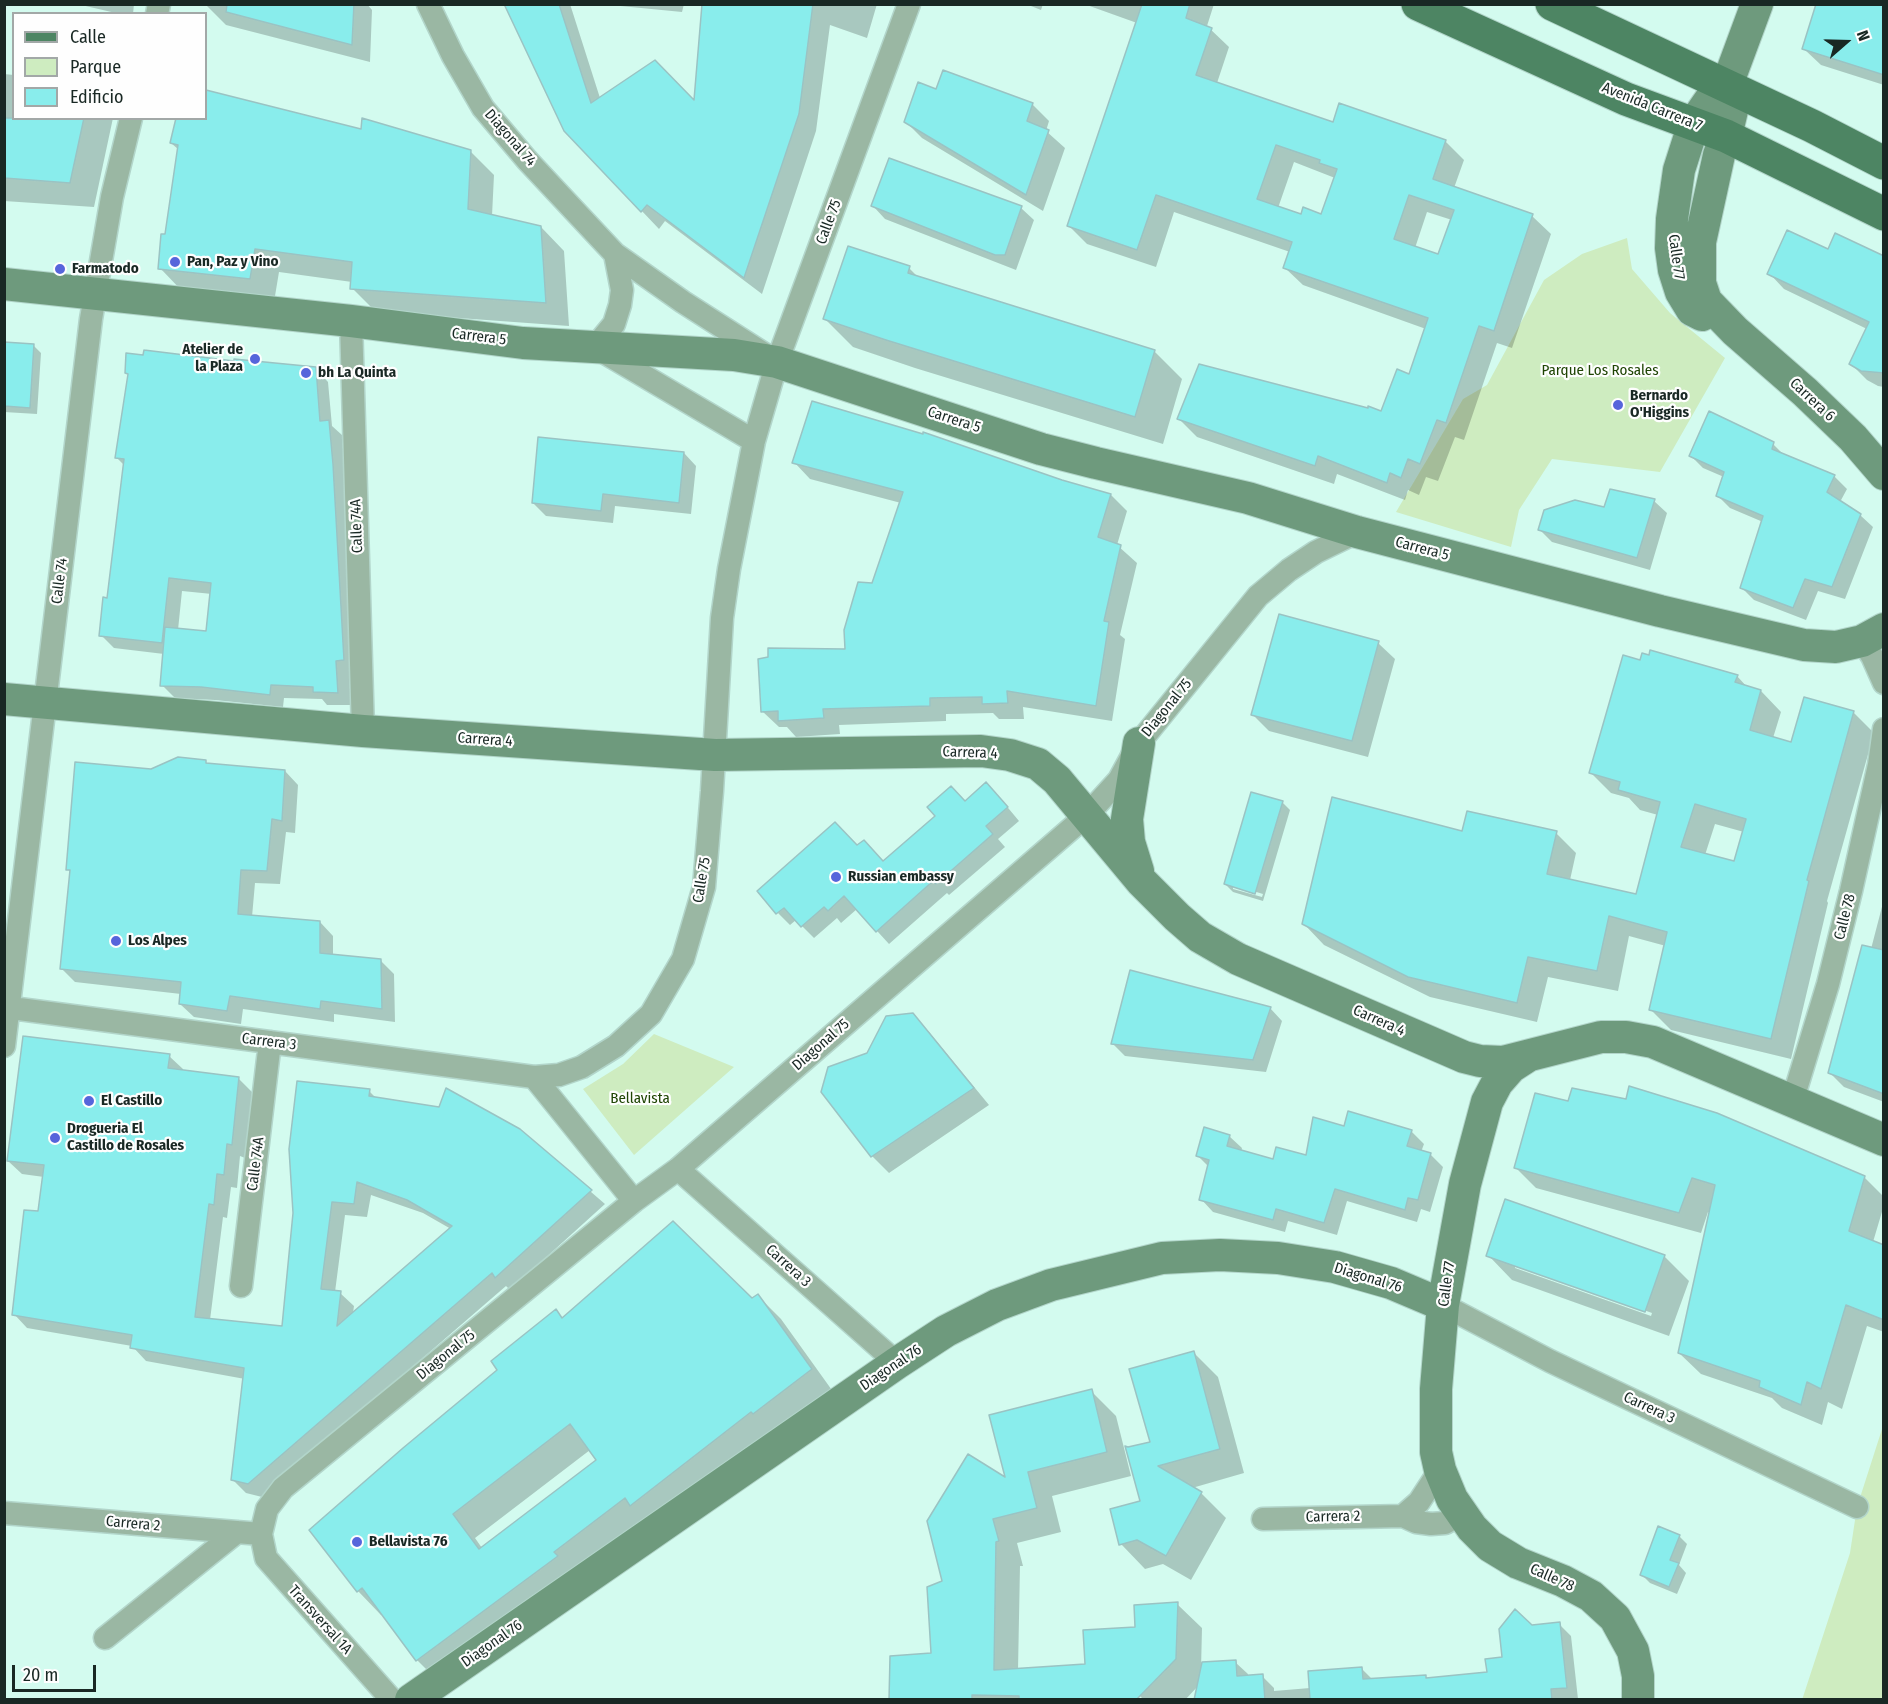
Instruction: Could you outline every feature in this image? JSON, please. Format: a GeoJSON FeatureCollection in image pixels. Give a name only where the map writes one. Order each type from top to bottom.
{"type":"FeatureCollection","features":[{"type":"Feature","properties":{"kind":"main road","name":"Avenida Carrera 7"},"geometry":{"type":"LineString","coordinates":[[1418,4],[1626,99],[1726,136],[1884,214]]}},
{"type":"Feature","properties":{"kind":"main road"},"geometry":{"type":"LineString","coordinates":[[1552,4],[1727,85],[1884,163]]}},
{"type":"Feature","properties":{"kind":"street","name":"Diagonal 74"},"geometry":{"type":"LineString","coordinates":[[428,4],[453,56],[483,108],[527,160],[615,254],[683,302],[777,362]]}},
{"type":"Feature","properties":{"kind":"street","name":"Calle 75"},"geometry":{"type":"LineString","coordinates":[[534,1077],[559,1075],[582,1067],[616,1046],[651,1014],[682,959],[704,887],[715,755],[722,618],[729,569],[754,441],[777,362],[909,4]]}},
{"type":"Feature","properties":{"kind":"street","name":"Calle 77"},"geometry":{"type":"LineString","coordinates":[[1735,331],[1692,309],[1681,291],[1674,270],[1671,248],[1672,219],[1679,170],[1694,123],[1712,97],[1727,85],[1756,4]]}},
{"type":"Feature","properties":{"kind":"street","name":"Calle 77"},"geometry":{"type":"LineString","coordinates":[[1727,85],[1733,106],[1719,155],[1700,242],[1700,283],[1706,301],[1735,331]]}},
{"type":"Feature","properties":{"kind":"street","name":"Calle 74"},"geometry":{"type":"LineString","coordinates":[[4,1046],[95,294],[112,197],[131,120]]}},
{"type":"Feature","properties":{"kind":"street"},"geometry":{"type":"LineString","coordinates":[[615,254],[622,290],[620,304],[614,324],[595,347],[754,441]]}},
{"type":"Feature","properties":{"kind":"street","name":"Carrera 5"},"geometry":{"type":"LineString","coordinates":[[4,284],[351,321],[523,343],[734,355],[777,362],[1096,464],[1248,498],[1357,532],[1650,608],[1804,645],[1836,647],[1873,635]]}},
{"type":"Feature","properties":{"kind":"street","name":"Calle 74A"},"geometry":{"type":"LineString","coordinates":[[351,321],[363,731]]}},
{"type":"Feature","properties":{"kind":"street","name":"Carrera 6"},"geometry":{"type":"LineString","coordinates":[[1735,331],[1805,392],[1852,438],[1884,474]]}},
{"type":"Feature","properties":{"kind":"street","name":"Diagonal 75"},"geometry":{"type":"LineString","coordinates":[[261,1534],[267,1509],[283,1488],[678,1168],[1087,815],[1119,780],[1138,742],[1258,596],[1289,570],[1316,552],[1357,532]]}},
{"type":"Feature","properties":{"kind":"street"},"geometry":{"type":"LineString","coordinates":[[1873,635],[1872,656],[1884,683]]}},
{"type":"Feature","properties":{"kind":"street","name":"Carrera 4"},"geometry":{"type":"LineString","coordinates":[[4,699],[363,731],[715,755],[981,751],[1011,755],[1038,765],[1048,772],[1142,882],[1177,917],[1200,937],[1238,959],[1464,1058],[1503,1062],[1601,1037],[1626,1037],[1653,1042],[1884,1140]]}},
{"type":"Feature","properties":{"kind":"street","name":"Calle 78"},"geometry":{"type":"LineString","coordinates":[[1792,1102],[1828,984],[1851,891],[1881,766],[1884,729]]}},
{"type":"Feature","properties":{"kind":"street"},"geometry":{"type":"LineString","coordinates":[[1138,742],[1127,819],[1133,859],[1142,882]]}},
{"type":"Feature","properties":{"kind":"street","name":"Carrera 3"},"geometry":{"type":"LineString","coordinates":[[7,1008],[534,1077]]}},
{"type":"Feature","properties":{"kind":"street","name":"Calle 74A"},"geometry":{"type":"LineString","coordinates":[[241,1286],[270,1042]]}},
{"type":"Feature","properties":{"kind":"street","name":"Calle 77"},"geometry":{"type":"LineString","coordinates":[[1440,1470],[1435,1430],[1443,1305],[1465,1184],[1487,1102],[1497,1083],[1511,1067],[1528,1056]]}},
{"type":"Feature","properties":{"kind":"street"},"geometry":{"type":"LineString","coordinates":[[1464,1058],[1485,1089],[1487,1102]]}},
{"type":"Feature","properties":{"kind":"street"},"geometry":{"type":"LineString","coordinates":[[534,1077],[634,1202]]}},
{"type":"Feature","properties":{"kind":"street","name":"Carrera 3"},"geometry":{"type":"LineString","coordinates":[[678,1168],[897,1363]]}},
{"type":"Feature","properties":{"kind":"street","name":"Diagonal 76"},"geometry":{"type":"LineString","coordinates":[[411,1700],[897,1363],[946,1331],[997,1305],[1051,1285],[1162,1258],[1220,1255],[1278,1257],[1323,1265],[1391,1283],[1443,1305]]}},
{"type":"Feature","properties":{"kind":"street","name":"Carrera 3"},"geometry":{"type":"LineString","coordinates":[[1443,1305],[1550,1361],[1857,1507]]}},
{"type":"Feature","properties":{"kind":"street"},"geometry":{"type":"LineString","coordinates":[[1403,1516],[1419,1502],[1440,1470]]}},
{"type":"Feature","properties":{"kind":"street","name":"Calle 78"},"geometry":{"type":"LineString","coordinates":[[1440,1470],[1447,1489],[1461,1514],[1490,1546],[1518,1563],[1563,1581],[1591,1596],[1615,1618],[1633,1651],[1638,1676],[1638,1700]]}},
{"type":"Feature","properties":{"kind":"street","name":"Carrera 2"},"geometry":{"type":"LineString","coordinates":[[4,1513],[261,1534]]}},
{"type":"Feature","properties":{"kind":"street","name":"Carrera 2"},"geometry":{"type":"LineString","coordinates":[[1263,1519],[1403,1516],[1416,1522],[1431,1524],[1445,1523],[1461,1514]]}},
{"type":"Feature","properties":{"kind":"street"},"geometry":{"type":"LineString","coordinates":[[105,1638],[237,1532]]}},
{"type":"Feature","properties":{"kind":"street","name":"Transversal 1A"},"geometry":{"type":"LineString","coordinates":[[261,1534],[266,1558],[392,1700]]}},
{"type":"Feature","properties":{"kind":"green space","name":"Parque Los Rosales"},"geometry":{"type":"Polygon","coordinates":[[[1627,238],[1632,269],[1670,313],[1725,358],[1660,472],[1552,459],[1519,510],[1511,547],[1396,512],[1463,399],[1487,385],[1544,280],[1582,254],[1627,238]]]}},
{"type":"Feature","properties":{"kind":"green space","name":"Bellavista"},"geometry":{"type":"Polygon","coordinates":[[[654,1034],[734,1067],[634,1155],[583,1089],[623,1064],[654,1034]]]}},
{"type":"Feature","properties":{"kind":"green space"},"geometry":{"type":"Polygon","coordinates":[[[1883,1426],[1883,1699],[1802,1700],[1850,1553],[1857,1507],[1883,1426]]]}},
{"type":"Feature","properties":{"kind":"building"},"geometry":{"type":"Polygon","coordinates":[[[227,4],[354,4],[352,45],[226,12],[227,4]]]}},
{"type":"Feature","properties":{"kind":"building"},"geometry":{"type":"Polygon","coordinates":[[[504,4],[559,4],[591,103],[655,60],[694,100],[702,4],[813,4],[799,114],[744,278],[647,205],[641,212],[564,131],[504,4]]]}},
{"type":"Feature","properties":{"kind":"building"},"geometry":{"type":"Polygon","coordinates":[[[1142,4],[1190,4],[1186,18],[1212,28],[1196,75],[1333,122],[1339,103],[1446,140],[1433,179],[1533,214],[1494,331],[1479,326],[1446,423],[1437,420],[1420,464],[1408,459],[1401,478],[1390,473],[1387,483],[1318,456],[1315,466],[1177,419],[1199,364],[1381,411],[1397,369],[1409,374],[1428,318],[1283,268],[1292,242],[1156,195],[1137,250],[1067,226],[1142,4]],[[1276,145],[1257,199],[1301,214],[1303,207],[1321,214],[1337,169],[1319,163],[1320,160],[1276,145]],[[1409,195],[1394,239],[1438,254],[1454,210],[1409,195]]]}},
{"type":"Feature","properties":{"kind":"building"},"geometry":{"type":"Polygon","coordinates":[[[1816,4],[1884,4],[1884,75],[1802,49],[1816,4]]]}},
{"type":"Feature","properties":{"kind":"building"},"geometry":{"type":"Polygon","coordinates":[[[943,70],[1033,103],[1027,121],[1049,130],[1026,195],[904,122],[918,82],[936,89],[943,70]]]}},
{"type":"Feature","properties":{"kind":"building"},"geometry":{"type":"Polygon","coordinates":[[[207,90],[361,129],[362,118],[471,150],[468,209],[541,226],[546,303],[350,289],[352,262],[255,249],[250,279],[158,269],[161,234],[165,234],[178,145],[170,143],[176,120],[207,120],[207,90]]]}},
{"type":"Feature","properties":{"kind":"building"},"geometry":{"type":"Polygon","coordinates":[[[4,118],[84,120],[70,183],[4,178],[4,118]]]}},
{"type":"Feature","properties":{"kind":"building"},"geometry":{"type":"Polygon","coordinates":[[[889,158],[1022,206],[1005,255],[995,255],[871,206],[889,158]]]}},
{"type":"Feature","properties":{"kind":"building"},"geometry":{"type":"Polygon","coordinates":[[[1787,230],[1828,249],[1835,233],[1884,256],[1884,373],[1861,371],[1849,364],[1869,322],[1767,274],[1787,230]]]}},
{"type":"Feature","properties":{"kind":"building"},"geometry":{"type":"Polygon","coordinates":[[[848,246],[910,266],[908,273],[1155,350],[1135,417],[823,319],[848,246]]]}},
{"type":"Feature","properties":{"kind":"building"},"geometry":{"type":"Polygon","coordinates":[[[4,342],[34,344],[30,408],[4,406],[4,342]]]}},
{"type":"Feature","properties":{"kind":"building"},"geometry":{"type":"Polygon","coordinates":[[[144,350],[234,361],[234,359],[316,367],[320,421],[329,420],[333,464],[344,660],[336,661],[338,693],[313,692],[313,687],[271,685],[270,695],[201,687],[160,686],[165,627],[206,631],[211,583],[169,578],[162,643],[99,636],[103,597],[107,598],[124,459],[115,458],[128,374],[125,373],[126,353],[143,355],[144,350]]]}},
{"type":"Feature","properties":{"kind":"building"},"geometry":{"type":"Polygon","coordinates":[[[812,401],[923,434],[923,432],[1062,480],[1111,494],[1098,537],[1121,545],[1104,621],[1109,622],[1096,706],[1007,691],[1008,703],[982,704],[982,697],[930,698],[930,706],[823,709],[824,718],[778,721],[778,711],[761,712],[758,659],[768,657],[768,648],[845,649],[844,630],[858,582],[872,583],[903,492],[792,463],[812,401]]]}},
{"type":"Feature","properties":{"kind":"building"},"geometry":{"type":"Polygon","coordinates":[[[1709,411],[1774,442],[1772,449],[1835,475],[1827,492],[1861,514],[1832,587],[1805,579],[1793,608],[1740,588],[1763,516],[1716,496],[1724,472],[1689,456],[1709,411]]]}},
{"type":"Feature","properties":{"kind":"building"},"geometry":{"type":"Polygon","coordinates":[[[538,437],[684,452],[679,503],[603,494],[601,511],[532,503],[538,437]]]}},
{"type":"Feature","properties":{"kind":"building"},"geometry":{"type":"Polygon","coordinates":[[[1610,489],[1655,499],[1637,558],[1538,530],[1544,510],[1575,500],[1604,507],[1610,489]]]}},
{"type":"Feature","properties":{"kind":"building"},"geometry":{"type":"Polygon","coordinates":[[[1279,614],[1379,641],[1352,741],[1251,715],[1279,614]]]}},
{"type":"Feature","properties":{"kind":"building"},"geometry":{"type":"Polygon","coordinates":[[[1650,650],[1738,675],[1735,682],[1761,690],[1750,730],[1791,742],[1804,697],[1854,711],[1807,880],[1809,881],[1771,1039],[1649,1010],[1667,932],[1609,916],[1597,971],[1528,957],[1517,1003],[1408,977],[1302,924],[1332,797],[1462,831],[1467,811],[1557,831],[1547,874],[1636,894],[1660,802],[1618,790],[1620,782],[1589,773],[1623,655],[1640,660],[1642,653],[1649,655],[1650,650]],[[1695,804],[1681,847],[1734,861],[1746,819],[1695,804]]]}},
{"type":"Feature","properties":{"kind":"building"},"geometry":{"type":"Polygon","coordinates":[[[178,757],[206,760],[206,763],[285,770],[282,821],[272,819],[267,871],[241,870],[238,914],[320,921],[320,953],[381,959],[382,1009],[321,1001],[320,1009],[230,996],[227,1011],[179,1004],[181,982],[60,969],[70,870],[66,870],[75,762],[151,769],[178,757]]]}},
{"type":"Feature","properties":{"kind":"building"},"geometry":{"type":"Polygon","coordinates":[[[986,782],[1008,807],[986,826],[993,834],[936,884],[933,881],[876,932],[844,896],[828,911],[824,907],[801,927],[784,908],[776,914],[757,891],[835,822],[857,845],[864,840],[883,861],[935,816],[927,807],[951,786],[965,801],[986,782]]]}},
{"type":"Feature","properties":{"kind":"building"},"geometry":{"type":"Polygon","coordinates":[[[1251,792],[1283,801],[1255,894],[1224,884],[1251,792]]]}},
{"type":"Feature","properties":{"kind":"building"},"geometry":{"type":"Polygon","coordinates":[[[1862,945],[1884,950],[1884,1094],[1828,1073],[1862,945]]]}},
{"type":"Feature","properties":{"kind":"building"},"geometry":{"type":"Polygon","coordinates":[[[1130,970],[1271,1007],[1253,1060],[1111,1044],[1130,970]]]}},
{"type":"Feature","properties":{"kind":"building"},"geometry":{"type":"Polygon","coordinates":[[[913,1013],[974,1088],[871,1157],[821,1092],[828,1067],[867,1053],[886,1016],[913,1013]]]}},
{"type":"Feature","properties":{"kind":"building"},"geometry":{"type":"Polygon","coordinates":[[[23,1036],[170,1054],[168,1068],[239,1077],[232,1145],[227,1144],[224,1175],[217,1174],[214,1205],[209,1204],[195,1317],[282,1326],[293,1213],[289,1149],[297,1081],[370,1089],[369,1096],[439,1107],[446,1088],[520,1129],[592,1190],[495,1278],[492,1273],[248,1484],[231,1480],[244,1368],[130,1348],[132,1335],[12,1315],[24,1210],[38,1211],[44,1165],[7,1161],[23,1036]],[[357,1182],[354,1204],[332,1202],[321,1289],[341,1291],[337,1326],[452,1226],[407,1200],[357,1182]]]}},
{"type":"Feature","properties":{"kind":"building"},"geometry":{"type":"Polygon","coordinates":[[[1629,1086],[1717,1113],[1865,1176],[1849,1231],[1884,1245],[1884,1320],[1846,1305],[1821,1389],[1807,1382],[1801,1405],[1759,1387],[1760,1381],[1678,1353],[1715,1185],[1692,1178],[1679,1213],[1514,1168],[1535,1093],[1568,1101],[1572,1088],[1626,1099],[1629,1086]]]}},
{"type":"Feature","properties":{"kind":"building"},"geometry":{"type":"Polygon","coordinates":[[[1348,1111],[1412,1130],[1407,1146],[1431,1153],[1418,1200],[1408,1198],[1405,1210],[1335,1189],[1324,1223],[1276,1209],[1273,1220],[1199,1200],[1209,1160],[1196,1156],[1204,1127],[1230,1135],[1227,1146],[1273,1159],[1276,1147],[1306,1155],[1313,1117],[1344,1126],[1348,1111]]]}},
{"type":"Feature","properties":{"kind":"building"},"geometry":{"type":"Polygon","coordinates":[[[1505,1199],[1665,1255],[1645,1312],[1486,1256],[1505,1199]]]}},
{"type":"Feature","properties":{"kind":"building"},"geometry":{"type":"Polygon","coordinates":[[[673,1221],[752,1298],[758,1294],[812,1369],[753,1414],[751,1412],[630,1506],[625,1498],[554,1552],[558,1556],[416,1661],[362,1588],[357,1592],[309,1530],[497,1370],[491,1361],[556,1309],[562,1318],[673,1221]],[[570,1424],[453,1514],[479,1549],[596,1460],[570,1424]]]}},
{"type":"Feature","properties":{"kind":"building"},"geometry":{"type":"Polygon","coordinates":[[[1194,1351],[1220,1449],[1158,1466],[1202,1492],[1166,1556],[1137,1540],[1119,1545],[1110,1509],[1140,1501],[1125,1446],[1150,1442],[1129,1369],[1194,1351]]]}},
{"type":"Feature","properties":{"kind":"building"},"geometry":{"type":"Polygon","coordinates":[[[1092,1389],[1107,1452],[1028,1472],[1037,1508],[993,1519],[999,1541],[996,1542],[994,1670],[1085,1664],[1083,1630],[1135,1627],[1134,1605],[1178,1602],[1176,1659],[1136,1700],[1019,1700],[1019,1696],[972,1695],[972,1700],[889,1700],[890,1656],[931,1653],[927,1587],[942,1581],[927,1521],[968,1454],[1005,1477],[989,1415],[1092,1389]]]}},
{"type":"Feature","properties":{"kind":"building"},"geometry":{"type":"Polygon","coordinates":[[[1658,1526],[1680,1535],[1670,1560],[1679,1563],[1669,1587],[1640,1575],[1658,1526]]]}},
{"type":"Feature","properties":{"kind":"building"},"geometry":{"type":"Polygon","coordinates":[[[1515,1609],[1532,1625],[1560,1622],[1567,1688],[1551,1689],[1552,1700],[1310,1700],[1308,1671],[1362,1667],[1363,1679],[1426,1675],[1426,1678],[1487,1672],[1485,1659],[1502,1657],[1499,1629],[1515,1609]]]}},
{"type":"Feature","properties":{"kind":"building"},"geometry":{"type":"Polygon","coordinates":[[[1236,1660],[1237,1676],[1263,1674],[1265,1700],[1194,1700],[1202,1662],[1236,1660]]]}},
{"type":"Feature","properties":{"kind":"place","name":"Pan, Paz y Vino"},"geometry":{"type":"Point","coordinates":[175,262]}},
{"type":"Feature","properties":{"kind":"place","name":"Farmatodo"},"geometry":{"type":"Point","coordinates":[60,269]}},
{"type":"Feature","properties":{"kind":"place","name":"Atelier de la Plaza"},"geometry":{"type":"Point","coordinates":[255,359]}},
{"type":"Feature","properties":{"kind":"place","name":"bh La Quinta"},"geometry":{"type":"Point","coordinates":[306,373]}},
{"type":"Feature","properties":{"kind":"place","name":"Bernardo O'Higgins"},"geometry":{"type":"Point","coordinates":[1618,405]}},
{"type":"Feature","properties":{"kind":"place","name":"Russian embassy"},"geometry":{"type":"Point","coordinates":[836,877]}},
{"type":"Feature","properties":{"kind":"place","name":"Los Alpes"},"geometry":{"type":"Point","coordinates":[116,941]}},
{"type":"Feature","properties":{"kind":"place","name":"El Castillo"},"geometry":{"type":"Point","coordinates":[89,1101]}},
{"type":"Feature","properties":{"kind":"place","name":"Drogueria El Castillo de Rosales"},"geometry":{"type":"Point","coordinates":[55,1138]}},
{"type":"Feature","properties":{"kind":"place","name":"Bellavista 76"},"geometry":{"type":"Point","coordinates":[357,1542]}}]}
